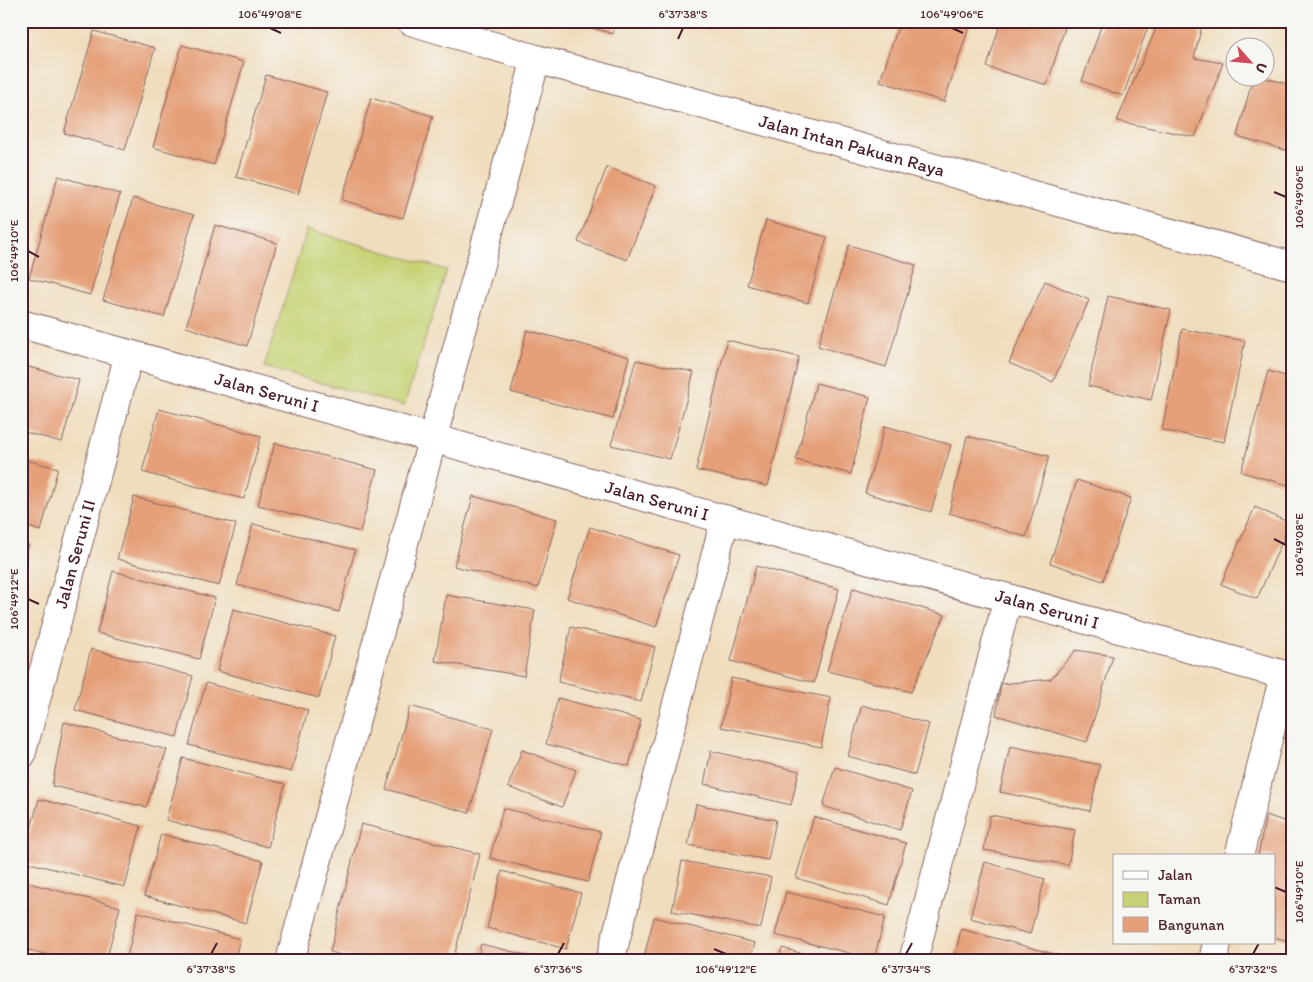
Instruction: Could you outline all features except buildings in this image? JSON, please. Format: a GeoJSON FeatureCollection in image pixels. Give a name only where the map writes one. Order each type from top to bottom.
{"type":"FeatureCollection","features":[{"type":"Feature","properties":{"kind":"street","name":"Jalan Intan Pakuan Raya"},"geometry":{"type":"LineString","coordinates":[[411,21],[536,59],[1292,266]]}},
{"type":"Feature","properties":{"kind":"street"},"geometry":{"type":"LineString","coordinates":[[290,961],[536,59]]}},
{"type":"Feature","properties":{"kind":"street","name":"Jalan Seruni I"},"geometry":{"type":"LineString","coordinates":[[21,324],[1288,676]]}},
{"type":"Feature","properties":{"kind":"street","name":"Jalan Seruni II"},"geometry":{"type":"LineString","coordinates":[[21,755],[129,354]]}},
{"type":"Feature","properties":{"kind":"street"},"geometry":{"type":"LineString","coordinates":[[610,961],[725,519]]}},
{"type":"Feature","properties":{"kind":"street"},"geometry":{"type":"LineString","coordinates":[[913,961],[1008,598]]}},
{"type":"Feature","properties":{"kind":"street"},"geometry":{"type":"LineString","coordinates":[[1240,854],[1288,676]]}},
{"type":"Feature","properties":{"kind":"street"},"geometry":{"type":"LineString","coordinates":[[1212,961],[1217,944]]}},
{"type":"Feature","properties":{"kind":"green space"},"geometry":{"type":"Polygon","coordinates":[[[307,229],[447,270],[404,406],[264,367],[307,229]]]}}]}
